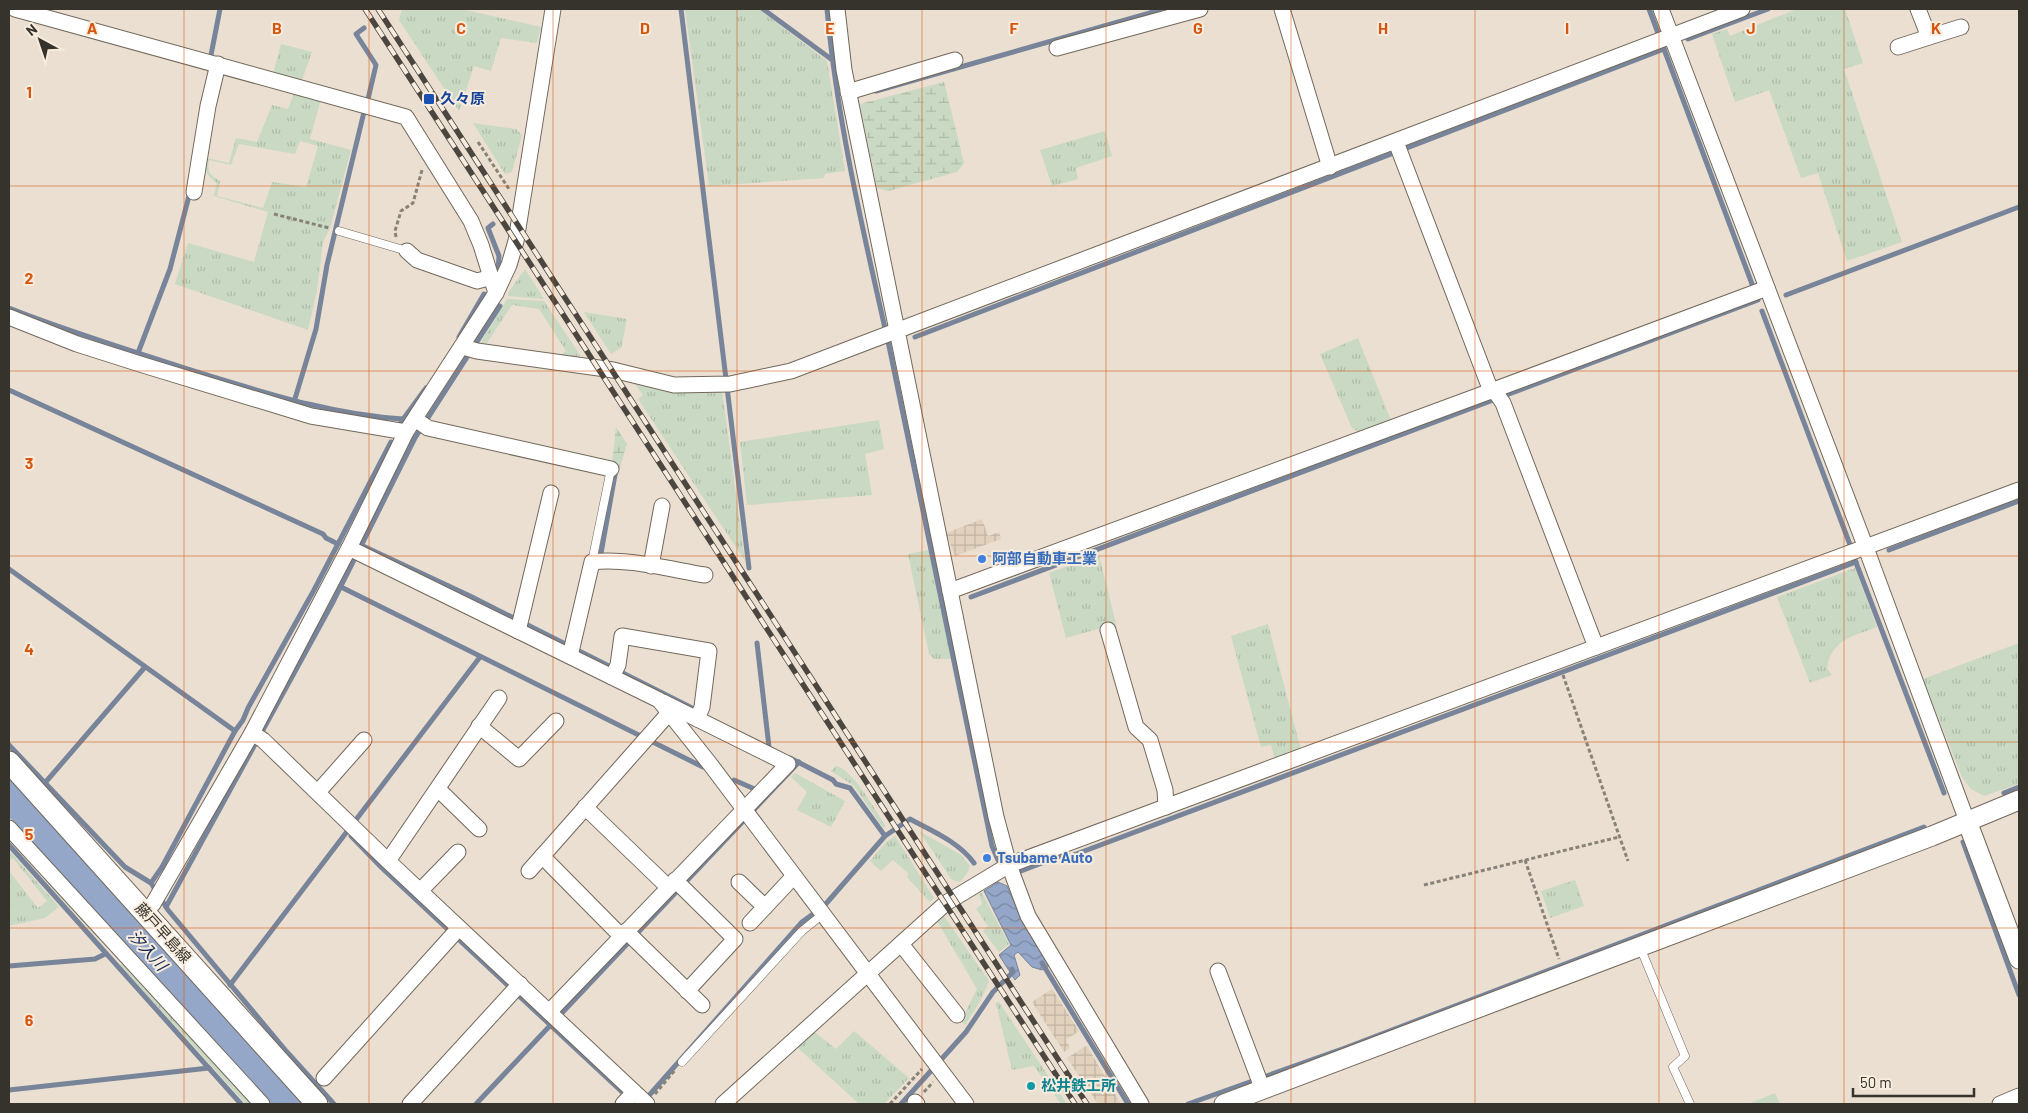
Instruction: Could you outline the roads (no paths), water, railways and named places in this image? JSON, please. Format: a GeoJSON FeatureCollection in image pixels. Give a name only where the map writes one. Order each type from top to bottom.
{"type":"FeatureCollection","features":[{"type":"Feature","properties":{"kind":"main road","name":"藤戸早島線"},"geometry":{"type":"LineString","coordinates":[[9,762],[154,901],[317,1104]]}},
{"type":"Feature","properties":{"kind":"street"},"geometry":{"type":"LineString","coordinates":[[15,9],[406,117],[471,221],[496,293]]}},
{"type":"Feature","properties":{"kind":"street"},"geometry":{"type":"LineString","coordinates":[[154,901],[257,736],[356,552],[406,432],[421,423],[470,349],[509,265],[516,241],[553,9]]}},
{"type":"Feature","properties":{"kind":"street"},"geometry":{"type":"LineString","coordinates":[[837,9],[848,92],[889,334],[950,591],[996,817],[1009,865],[1028,916],[1141,1104]]}},
{"type":"Feature","properties":{"kind":"street"},"geometry":{"type":"LineString","coordinates":[[1057,48],[1200,9]]}},
{"type":"Feature","properties":{"kind":"street"},"geometry":{"type":"LineString","coordinates":[[1282,9],[1330,167]]}},
{"type":"Feature","properties":{"kind":"street"},"geometry":{"type":"LineString","coordinates":[[1661,9],[1665,38],[1759,291],[1858,551],[2019,959]]}},
{"type":"Feature","properties":{"kind":"street"},"geometry":{"type":"LineString","coordinates":[[470,349],[613,370],[674,385],[726,384],[791,371],[1330,167],[1398,148],[1665,38],[1742,9]]}},
{"type":"Feature","properties":{"kind":"street"},"geometry":{"type":"LineString","coordinates":[[1918,9],[1929,37]]}},
{"type":"Feature","properties":{"kind":"street"},"geometry":{"type":"LineString","coordinates":[[1898,47],[1961,27]]}},
{"type":"Feature","properties":{"kind":"street"},"geometry":{"type":"LineString","coordinates":[[848,92],[955,60]]}},
{"type":"Feature","properties":{"kind":"street"},"geometry":{"type":"LineString","coordinates":[[194,192],[208,106],[218,64]]}},
{"type":"Feature","properties":{"kind":"street"},"geometry":{"type":"LineString","coordinates":[[1398,148],[1596,647]]}},
{"type":"Feature","properties":{"kind":"street"},"geometry":{"type":"LineString","coordinates":[[404,250],[417,260],[477,281],[492,277]]}},
{"type":"Feature","properties":{"kind":"street"},"geometry":{"type":"LineString","coordinates":[[950,591],[1497,396],[1759,291]]}},
{"type":"Feature","properties":{"kind":"street"},"geometry":{"type":"LineString","coordinates":[[9,317],[143,366],[310,416],[406,432]]}},
{"type":"Feature","properties":{"kind":"street"},"geometry":{"type":"LineString","coordinates":[[421,423],[611,469]]}},
{"type":"Feature","properties":{"kind":"street"},"geometry":{"type":"LineString","coordinates":[[723,1104],[946,903],[1009,865],[2019,490]]}},
{"type":"Feature","properties":{"kind":"street"},"geometry":{"type":"LineString","coordinates":[[520,625],[551,493]]}},
{"type":"Feature","properties":{"kind":"street"},"geometry":{"type":"LineString","coordinates":[[651,566],[662,506]]}},
{"type":"Feature","properties":{"kind":"street"},"geometry":{"type":"LineString","coordinates":[[356,552],[520,625],[615,672],[658,700],[700,714],[788,764],[760,792],[747,814],[553,1016]]}},
{"type":"Feature","properties":{"kind":"street"},"geometry":{"type":"LineString","coordinates":[[571,651],[598,561],[651,566],[705,575]]}},
{"type":"Feature","properties":{"kind":"street"},"geometry":{"type":"LineString","coordinates":[[1108,630],[1136,727],[1150,740],[1165,790],[1166,807]]}},
{"type":"Feature","properties":{"kind":"street"},"geometry":{"type":"LineString","coordinates":[[615,672],[622,636],[709,651],[700,714]]}},
{"type":"Feature","properties":{"kind":"street"},"geometry":{"type":"LineString","coordinates":[[388,861],[499,698]]}},
{"type":"Feature","properties":{"kind":"street"},"geometry":{"type":"LineString","coordinates":[[658,700],[747,814],[966,1104]]}},
{"type":"Feature","properties":{"kind":"street"},"geometry":{"type":"LineString","coordinates":[[529,870],[668,712]]}},
{"type":"Feature","properties":{"kind":"street"},"geometry":{"type":"LineString","coordinates":[[480,726],[519,759],[556,722]]}},
{"type":"Feature","properties":{"kind":"street"},"geometry":{"type":"LineString","coordinates":[[257,736],[420,891],[455,933],[516,989],[553,1016],[636,1101]]}},
{"type":"Feature","properties":{"kind":"street"},"geometry":{"type":"LineString","coordinates":[[318,792],[364,740]]}},
{"type":"Feature","properties":{"kind":"street"},"geometry":{"type":"LineString","coordinates":[[438,790],[479,829]]}},
{"type":"Feature","properties":{"kind":"street"},"geometry":{"type":"LineString","coordinates":[[1224,1104],[1260,1083],[1640,947],[2019,800]]}},
{"type":"Feature","properties":{"kind":"street"},"geometry":{"type":"LineString","coordinates":[[585,807],[677,885],[736,939],[687,990]]}},
{"type":"Feature","properties":{"kind":"street"},"geometry":{"type":"LineString","coordinates":[[9,828],[262,1104]]}},
{"type":"Feature","properties":{"kind":"street"},"geometry":{"type":"LineString","coordinates":[[420,891],[458,852]]}},
{"type":"Feature","properties":{"kind":"street"},"geometry":{"type":"LineString","coordinates":[[542,856],[702,1005]]}},
{"type":"Feature","properties":{"kind":"street"},"geometry":{"type":"LineString","coordinates":[[750,923],[794,876]]}},
{"type":"Feature","properties":{"kind":"street"},"geometry":{"type":"LineString","coordinates":[[739,882],[765,907]]}},
{"type":"Feature","properties":{"kind":"street"},"geometry":{"type":"LineString","coordinates":[[324,1078],[455,933]]}},
{"type":"Feature","properties":{"kind":"street"},"geometry":{"type":"LineString","coordinates":[[900,944],[957,1015]]}},
{"type":"Feature","properties":{"kind":"street"},"geometry":{"type":"LineString","coordinates":[[1218,971],[1260,1083]]}},
{"type":"Feature","properties":{"kind":"street"},"geometry":{"type":"LineString","coordinates":[[410,1104],[516,989]]}},
{"type":"Feature","properties":{"kind":"street"},"geometry":{"type":"LineString","coordinates":[[2000,1104],[2019,1096]]}},
{"type":"Feature","properties":{"kind":"lane"},"geometry":{"type":"LineString","coordinates":[[336,230],[404,250]]}},
{"type":"Feature","properties":{"kind":"lane"},"geometry":{"type":"LineString","coordinates":[[598,561],[611,469]]}},
{"type":"Feature","properties":{"kind":"lane"},"geometry":{"type":"LineString","coordinates":[[682,1062],[802,930],[821,912]]}},
{"type":"Feature","properties":{"kind":"lane"},"geometry":{"type":"LineString","coordinates":[[1640,947],[1686,1056],[1673,1067],[1690,1104]]}},
{"type":"Feature","properties":{"kind":"water"},"geometry":{"type":"Polygon","coordinates":[[[998,882],[1007,886],[1021,919],[1049,966],[1042,970],[1032,967],[1018,952],[1014,955],[1020,975],[1015,980],[999,955],[1011,945],[984,891],[998,882]]]}},
{"type":"Feature","properties":{"kind":"waterway"},"geometry":{"type":"LineString","coordinates":[[211,55],[220,9]]}},
{"type":"Feature","properties":{"kind":"waterway"},"geometry":{"type":"LineString","coordinates":[[681,9],[749,568]]}},
{"type":"Feature","properties":{"kind":"waterway"},"geometry":{"type":"LineString","coordinates":[[763,9],[831,59]]}},
{"type":"Feature","properties":{"kind":"waterway"},"geometry":{"type":"LineString","coordinates":[[827,9],[837,94],[852,178],[889,346],[992,846],[998,860]]}},
{"type":"Feature","properties":{"kind":"waterway"},"geometry":{"type":"LineString","coordinates":[[876,91],[1164,9]]}},
{"type":"Feature","properties":{"kind":"waterway"},"geometry":{"type":"LineString","coordinates":[[971,597],[1758,300],[1649,9]]}},
{"type":"Feature","properties":{"kind":"waterway"},"geometry":{"type":"LineString","coordinates":[[1688,39],[1768,9]]}},
{"type":"Feature","properties":{"kind":"waterway"},"geometry":{"type":"LineString","coordinates":[[364,28],[356,34],[376,65],[368,99]]}},
{"type":"Feature","properties":{"kind":"waterway"},"geometry":{"type":"LineString","coordinates":[[915,337],[1664,49]]}},
{"type":"Feature","properties":{"kind":"waterway"},"geometry":{"type":"LineString","coordinates":[[294,402],[316,329],[327,265],[364,112]]}},
{"type":"Feature","properties":{"kind":"waterway"},"geometry":{"type":"LineString","coordinates":[[138,353],[170,269],[190,192]]}},
{"type":"Feature","properties":{"kind":"waterway"},"geometry":{"type":"LineString","coordinates":[[1786,295],[2019,207]]}},
{"type":"Feature","properties":{"kind":"waterway"},"geometry":{"type":"LineString","coordinates":[[493,224],[488,228],[499,256],[498,272]]}},
{"type":"Feature","properties":{"kind":"waterway"},"geometry":{"type":"LineString","coordinates":[[459,337],[484,294]]}},
{"type":"Feature","properties":{"kind":"waterway"},"geometry":{"type":"LineString","coordinates":[[166,907],[333,602],[415,438],[500,306],[497,305]]}},
{"type":"Feature","properties":{"kind":"waterway"},"geometry":{"type":"LineString","coordinates":[[9,308],[104,342],[275,395],[351,413],[403,419]]}},
{"type":"Feature","properties":{"kind":"waterway"},"geometry":{"type":"LineString","coordinates":[[1762,311],[1852,550]]}},
{"type":"Feature","properties":{"kind":"waterway"},"geometry":{"type":"LineString","coordinates":[[401,422],[426,388]]}},
{"type":"Feature","properties":{"kind":"waterway"},"geometry":{"type":"LineString","coordinates":[[9,390],[323,534],[326,538],[338,544]]}},
{"type":"Feature","properties":{"kind":"waterway"},"geometry":{"type":"LineString","coordinates":[[151,883],[162,867],[314,590],[391,442]]}},
{"type":"Feature","properties":{"kind":"waterway"},"geometry":{"type":"LineString","coordinates":[[600,559],[616,469]]}},
{"type":"Feature","properties":{"kind":"waterway"},"geometry":{"type":"LineString","coordinates":[[1889,550],[2019,501]]}},
{"type":"Feature","properties":{"kind":"waterway"},"geometry":{"type":"LineString","coordinates":[[363,546],[470,596],[698,711]]}},
{"type":"Feature","properties":{"kind":"waterway"},"geometry":{"type":"LineString","coordinates":[[1855,560],[1944,793]]}},
{"type":"Feature","properties":{"kind":"waterway"},"geometry":{"type":"LineString","coordinates":[[1021,871],[1063,855],[1071,856],[1856,562]]}},
{"type":"Feature","properties":{"kind":"waterway"},"geometry":{"type":"LineString","coordinates":[[9,569],[235,731]]}},
{"type":"Feature","properties":{"kind":"waterway"},"geometry":{"type":"LineString","coordinates":[[341,587],[703,767]]}},
{"type":"Feature","properties":{"kind":"waterway"},"geometry":{"type":"LineString","coordinates":[[757,643],[769,747]]}},
{"type":"Feature","properties":{"kind":"waterway"},"geometry":{"type":"LineString","coordinates":[[230,985],[480,657]]}},
{"type":"Feature","properties":{"kind":"waterway"},"geometry":{"type":"LineString","coordinates":[[44,784],[145,667]]}},
{"type":"Feature","properties":{"kind":"waterway"},"geometry":{"type":"LineString","coordinates":[[9,745],[125,867],[151,883],[168,910],[287,1052],[334,1104]]}},
{"type":"Feature","properties":{"kind":"waterway"},"geometry":{"type":"LineString","coordinates":[[790,758],[833,780],[836,784],[850,788],[885,836],[910,819],[953,843],[974,863]]}},
{"type":"Feature","properties":{"kind":"waterway"},"geometry":{"type":"LineString","coordinates":[[476,1104],[799,762]]}},
{"type":"Feature","properties":{"kind":"waterway"},"geometry":{"type":"LineString","coordinates":[[734,780],[759,791]]}},
{"type":"Feature","properties":{"kind":"waterway"},"geometry":{"type":"LineString","coordinates":[[2004,793],[2019,787]]}},
{"type":"Feature","properties":{"kind":"waterway","name":"汐入川"},"geometry":{"type":"LineString","coordinates":[[9,795],[287,1104]]}},
{"type":"Feature","properties":{"kind":"waterway"},"geometry":{"type":"LineString","coordinates":[[1188,1104],[1345,1048],[1924,827]]}},
{"type":"Feature","properties":{"kind":"waterway"},"geometry":{"type":"LineString","coordinates":[[351,836],[382,868],[635,1104]]}},
{"type":"Feature","properties":{"kind":"waterway"},"geometry":{"type":"LineString","coordinates":[[645,1100],[802,922],[824,906],[885,836]]}},
{"type":"Feature","properties":{"kind":"waterway"},"geometry":{"type":"LineString","coordinates":[[1963,842],[2019,995]]}},
{"type":"Feature","properties":{"kind":"waterway"},"geometry":{"type":"LineString","coordinates":[[9,845],[241,1104]]}},
{"type":"Feature","properties":{"kind":"waterway"},"geometry":{"type":"LineString","coordinates":[[9,966],[95,959],[105,954]]}},
{"type":"Feature","properties":{"kind":"waterway"},"geometry":{"type":"LineString","coordinates":[[1042,963],[1128,1104]]}},
{"type":"Feature","properties":{"kind":"waterway"},"geometry":{"type":"LineString","coordinates":[[901,1104],[966,1032],[993,992],[1013,972],[1012,969]]}},
{"type":"Feature","properties":{"kind":"waterway"},"geometry":{"type":"LineString","coordinates":[[9,1090],[209,1068]]}},
{"type":"Feature","properties":{"kind":"railway"},"geometry":{"type":"LineString","coordinates":[[365,9],[1075,1104]]}},
{"type":"Feature","properties":{"kind":"railway"},"geometry":{"type":"LineString","coordinates":[[378,9],[1087,1104]]}},
{"type":"Feature","properties":{"kind":"place","name":"久々原"},"geometry":{"type":"Point","coordinates":[429,99]}},
{"type":"Feature","properties":{"kind":"place","name":"阿部自動車工業"},"geometry":{"type":"Point","coordinates":[982,559]}},
{"type":"Feature","properties":{"kind":"place","name":"Tsubame Auto"},"geometry":{"type":"Point","coordinates":[987,858]}},
{"type":"Feature","properties":{"kind":"place","name":"松井鉄工所"},"geometry":{"type":"Point","coordinates":[1031,1086]}}]}
